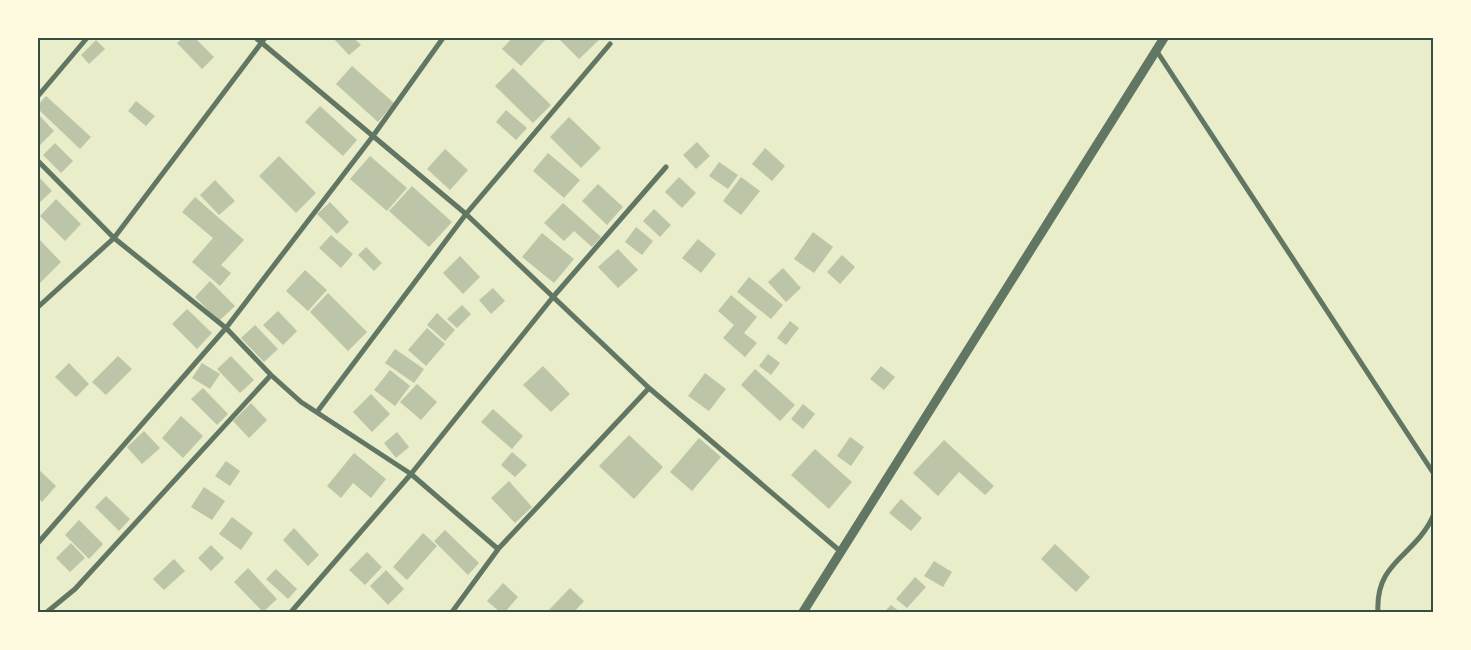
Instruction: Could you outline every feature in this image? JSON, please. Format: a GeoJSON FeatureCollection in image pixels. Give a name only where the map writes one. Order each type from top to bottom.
{"type":"FeatureCollection","features":[{"type":"Feature","properties":{"kind":"street"},"geometry":{"type":"LineString","coordinates":[[38,96],[87,38]]}},
{"type":"Feature","properties":{"kind":"street"},"geometry":{"type":"LineString","coordinates":[[256,38],[263,40],[466,214],[649,388],[840,551]]}},
{"type":"Feature","properties":{"kind":"street"},"geometry":{"type":"LineString","coordinates":[[38,543],[226,328],[373,136],[443,38]]}},
{"type":"Feature","properties":{"kind":"street"},"geometry":{"type":"LineString","coordinates":[[803,612],[1164,38]]}},
{"type":"Feature","properties":{"kind":"street"},"geometry":{"type":"LineString","coordinates":[[38,307],[114,238],[263,40]]}},
{"type":"Feature","properties":{"kind":"street"},"geometry":{"type":"LineString","coordinates":[[317,412],[466,214],[610,44]]}},
{"type":"Feature","properties":{"kind":"street"},"geometry":{"type":"LineString","coordinates":[[1156,50],[1434,474]]}},
{"type":"Feature","properties":{"kind":"street"},"geometry":{"type":"LineString","coordinates":[[38,161],[114,238],[226,328],[271,375],[301,402],[411,474],[498,549]]}},
{"type":"Feature","properties":{"kind":"street"},"geometry":{"type":"LineString","coordinates":[[291,612],[411,474],[553,297],[666,167]]}},
{"type":"Feature","properties":{"kind":"street"},"geometry":{"type":"LineString","coordinates":[[47,612],[75,589],[271,375]]}},
{"type":"Feature","properties":{"kind":"street"},"geometry":{"type":"LineString","coordinates":[[452,612],[498,549],[649,388]]}},
{"type":"Feature","properties":{"kind":"street"},"geometry":{"type":"LineString","coordinates":[[1378,612],[1377,595],[1384,574],[1427,530],[1434,514]]}},
{"type":"Feature","properties":{"kind":"building"},"geometry":{"type":"Polygon","coordinates":[[[183,38],[195,38],[214,57],[202,69],[177,43],[183,38]]]}},
{"type":"Feature","properties":{"kind":"building"},"geometry":{"type":"Polygon","coordinates":[[[333,38],[354,38],[361,45],[349,55],[333,38]]]}},
{"type":"Feature","properties":{"kind":"building"},"geometry":{"type":"Polygon","coordinates":[[[512,38],[547,38],[521,66],[502,49],[512,38]]]}},
{"type":"Feature","properties":{"kind":"building"},"geometry":{"type":"Polygon","coordinates":[[[558,38],[601,38],[579,59],[558,38]]]}},
{"type":"Feature","properties":{"kind":"building"},"geometry":{"type":"Polygon","coordinates":[[[96,40],[105,49],[89,64],[81,55],[96,40]]]}},
{"type":"Feature","properties":{"kind":"building"},"geometry":{"type":"Polygon","coordinates":[[[352,66],[394,103],[378,122],[336,84],[352,66]]]}},
{"type":"Feature","properties":{"kind":"building"},"geometry":{"type":"Polygon","coordinates":[[[513,68],[551,105],[533,123],[495,86],[513,68]]]}},
{"type":"Feature","properties":{"kind":"building"},"geometry":{"type":"Polygon","coordinates":[[[46,96],[91,137],[80,149],[38,109],[38,105],[46,96]]]}},
{"type":"Feature","properties":{"kind":"building"},"geometry":{"type":"Polygon","coordinates":[[[136,101],[155,116],[146,126],[128,111],[136,101]]]}},
{"type":"Feature","properties":{"kind":"building"},"geometry":{"type":"Polygon","coordinates":[[[320,106],[357,140],[343,156],[305,122],[320,106]]]}},
{"type":"Feature","properties":{"kind":"building"},"geometry":{"type":"Polygon","coordinates":[[[506,110],[527,128],[516,140],[496,122],[506,110]]]}},
{"type":"Feature","properties":{"kind":"building"},"geometry":{"type":"Polygon","coordinates":[[[38,114],[54,131],[38,147],[38,114]]]}},
{"type":"Feature","properties":{"kind":"building"},"geometry":{"type":"Polygon","coordinates":[[[569,117],[601,148],[581,168],[550,137],[569,117]]]}},
{"type":"Feature","properties":{"kind":"building"},"geometry":{"type":"Polygon","coordinates":[[[697,142],[710,156],[696,169],[683,155],[697,142]]]}},
{"type":"Feature","properties":{"kind":"building"},"geometry":{"type":"Polygon","coordinates":[[[55,143],[73,161],[61,173],[43,155],[55,143]]]}},
{"type":"Feature","properties":{"kind":"building"},"geometry":{"type":"Polygon","coordinates":[[[765,148],[785,166],[772,181],[752,164],[765,148]]]}},
{"type":"Feature","properties":{"kind":"building"},"geometry":{"type":"Polygon","coordinates":[[[445,149],[468,170],[450,190],[427,169],[445,149]]]}},
{"type":"Feature","properties":{"kind":"building"},"geometry":{"type":"Polygon","coordinates":[[[548,153],[580,180],[564,198],[533,171],[548,153]]]}},
{"type":"Feature","properties":{"kind":"building"},"geometry":{"type":"Polygon","coordinates":[[[279,156],[316,193],[296,213],[259,176],[279,156]]]}},
{"type":"Feature","properties":{"kind":"building"},"geometry":{"type":"Polygon","coordinates":[[[370,156],[407,188],[387,211],[350,179],[370,156]]]}},
{"type":"Feature","properties":{"kind":"building"},"geometry":{"type":"Polygon","coordinates":[[[719,162],[738,175],[728,189],[709,176],[719,162]]]}},
{"type":"Feature","properties":{"kind":"building"},"geometry":{"type":"Polygon","coordinates":[[[38,176],[52,191],[39,203],[38,200],[38,176]]]}},
{"type":"Feature","properties":{"kind":"building"},"geometry":{"type":"Polygon","coordinates":[[[679,177],[696,193],[682,208],[665,192],[679,177]]]}},
{"type":"Feature","properties":{"kind":"building"},"geometry":{"type":"Polygon","coordinates":[[[741,177],[760,191],[741,215],[723,201],[741,177]]]}},
{"type":"Feature","properties":{"kind":"building"},"geometry":{"type":"Polygon","coordinates":[[[215,180],[235,201],[219,215],[200,195],[215,180]]]}},
{"type":"Feature","properties":{"kind":"building"},"geometry":{"type":"Polygon","coordinates":[[[598,184],[623,207],[607,225],[582,201],[598,184]]]}},
{"type":"Feature","properties":{"kind":"building"},"geometry":{"type":"Polygon","coordinates":[[[412,186],[452,222],[429,247],[389,211],[412,186]]]}},
{"type":"Feature","properties":{"kind":"building"},"geometry":{"type":"Polygon","coordinates":[[[195,197],[244,240],[221,265],[231,273],[220,286],[192,262],[213,238],[182,212],[195,197]]]}},
{"type":"Feature","properties":{"kind":"building"},"geometry":{"type":"Polygon","coordinates":[[[56,199],[81,224],[65,241],[40,216],[56,199]]]}},
{"type":"Feature","properties":{"kind":"building"},"geometry":{"type":"Polygon","coordinates":[[[330,202],[349,222],[337,234],[317,214],[330,202]]]}},
{"type":"Feature","properties":{"kind":"building"},"geometry":{"type":"Polygon","coordinates":[[[563,203],[601,237],[592,247],[574,231],[564,241],[544,223],[563,203]]]}},
{"type":"Feature","properties":{"kind":"building"},"geometry":{"type":"Polygon","coordinates":[[[654,209],[671,225],[660,237],[643,221],[654,209]]]}},
{"type":"Feature","properties":{"kind":"building"},"geometry":{"type":"Polygon","coordinates":[[[636,227],[653,241],[642,255],[625,242],[636,227]]]}},
{"type":"Feature","properties":{"kind":"building"},"geometry":{"type":"Polygon","coordinates":[[[813,232],[833,247],[814,273],[794,259],[813,232]]]}},
{"type":"Feature","properties":{"kind":"building"},"geometry":{"type":"Polygon","coordinates":[[[542,233],[574,259],[554,283],[522,257],[542,233]]]}},
{"type":"Feature","properties":{"kind":"building"},"geometry":{"type":"Polygon","coordinates":[[[331,235],[353,254],[341,268],[319,248],[331,235]]]}},
{"type":"Feature","properties":{"kind":"building"},"geometry":{"type":"Polygon","coordinates":[[[38,238],[61,262],[38,285],[38,238]]]}},
{"type":"Feature","properties":{"kind":"building"},"geometry":{"type":"Polygon","coordinates":[[[698,239],[716,254],[701,273],[682,258],[698,239]]]}},
{"type":"Feature","properties":{"kind":"building"},"geometry":{"type":"Polygon","coordinates":[[[366,247],[382,263],[374,271],[358,255],[366,247]]]}},
{"type":"Feature","properties":{"kind":"building"},"geometry":{"type":"Polygon","coordinates":[[[618,249],[638,270],[618,288],[598,267],[618,249]]]}},
{"type":"Feature","properties":{"kind":"building"},"geometry":{"type":"Polygon","coordinates":[[[842,255],[855,267],[840,284],[827,272],[842,255]]]}},
{"type":"Feature","properties":{"kind":"building"},"geometry":{"type":"Polygon","coordinates":[[[460,256],[480,277],[463,294],[443,273],[460,256]]]}},
{"type":"Feature","properties":{"kind":"building"},"geometry":{"type":"Polygon","coordinates":[[[783,268],[801,288],[786,302],[768,282],[783,268]]]}},
{"type":"Feature","properties":{"kind":"building"},"geometry":{"type":"Polygon","coordinates":[[[305,270],[327,290],[308,311],[286,291],[305,270]]]}},
{"type":"Feature","properties":{"kind":"building"},"geometry":{"type":"Polygon","coordinates":[[[749,277],[783,305],[771,319],[737,292],[749,277]]]}},
{"type":"Feature","properties":{"kind":"building"},"geometry":{"type":"Polygon","coordinates":[[[210,281],[235,306],[219,321],[195,297],[210,281]]]}},
{"type":"Feature","properties":{"kind":"building"},"geometry":{"type":"Polygon","coordinates":[[[493,288],[505,301],[491,314],[479,300],[493,288]]]}},
{"type":"Feature","properties":{"kind":"building"},"geometry":{"type":"Polygon","coordinates":[[[328,293],[367,332],[348,351],[310,312],[328,293]]]}},
{"type":"Feature","properties":{"kind":"building"},"geometry":{"type":"Polygon","coordinates":[[[731,295],[757,317],[744,333],[757,343],[745,357],[723,338],[734,325],[718,311],[731,295]]]}},
{"type":"Feature","properties":{"kind":"building"},"geometry":{"type":"Polygon","coordinates":[[[462,305],[471,314],[457,328],[447,319],[462,305]]]}},
{"type":"Feature","properties":{"kind":"building"},"geometry":{"type":"Polygon","coordinates":[[[187,309],[212,333],[197,349],[172,324],[187,309]]]}},
{"type":"Feature","properties":{"kind":"building"},"geometry":{"type":"Polygon","coordinates":[[[278,311],[297,331],[283,345],[263,325],[278,311]]]}},
{"type":"Feature","properties":{"kind":"building"},"geometry":{"type":"Polygon","coordinates":[[[437,313],[455,330],[445,341],[427,325],[437,313]]]}},
{"type":"Feature","properties":{"kind":"building"},"geometry":{"type":"Polygon","coordinates":[[[790,321],[799,328],[786,345],[777,338],[790,321]]]}},
{"type":"Feature","properties":{"kind":"building"},"geometry":{"type":"Polygon","coordinates":[[[255,325],[278,349],[264,362],[241,338],[255,325]]]}},
{"type":"Feature","properties":{"kind":"building"},"geometry":{"type":"Polygon","coordinates":[[[427,328],[445,344],[426,366],[408,350],[427,328]]]}},
{"type":"Feature","properties":{"kind":"building"},"geometry":{"type":"Polygon","coordinates":[[[395,349],[424,369],[414,383],[385,363],[395,349]]]}},
{"type":"Feature","properties":{"kind":"building"},"geometry":{"type":"Polygon","coordinates":[[[768,354],[780,363],[771,375],[759,366],[768,354]]]}},
{"type":"Feature","properties":{"kind":"building"},"geometry":{"type":"Polygon","coordinates":[[[118,356],[132,369],[106,395],[92,382],[118,356]]]}},
{"type":"Feature","properties":{"kind":"building"},"geometry":{"type":"Polygon","coordinates":[[[231,356],[254,380],[240,393],[217,369],[231,356]]]}},
{"type":"Feature","properties":{"kind":"building"},"geometry":{"type":"Polygon","coordinates":[[[69,363],[89,384],[76,397],[55,377],[69,363]]]}},
{"type":"Feature","properties":{"kind":"building"},"geometry":{"type":"Polygon","coordinates":[[[202,363],[220,374],[210,389],[192,378],[202,363]]]}},
{"type":"Feature","properties":{"kind":"building"},"geometry":{"type":"Polygon","coordinates":[[[543,366],[570,394],[551,412],[523,385],[543,366]]]}},
{"type":"Feature","properties":{"kind":"building"},"geometry":{"type":"Polygon","coordinates":[[[881,366],[895,377],[884,390],[870,379],[881,366]]]}},
{"type":"Feature","properties":{"kind":"building"},"geometry":{"type":"Polygon","coordinates":[[[755,369],[795,405],[780,421],[741,385],[755,369]]]}},
{"type":"Feature","properties":{"kind":"building"},"geometry":{"type":"Polygon","coordinates":[[[390,370],[410,386],[395,406],[374,390],[390,370]]]}},
{"type":"Feature","properties":{"kind":"building"},"geometry":{"type":"Polygon","coordinates":[[[705,373],[726,389],[709,411],[688,396],[705,373]]]}},
{"type":"Feature","properties":{"kind":"building"},"geometry":{"type":"Polygon","coordinates":[[[417,384],[437,402],[421,420],[400,402],[417,384]]]}},
{"type":"Feature","properties":{"kind":"building"},"geometry":{"type":"Polygon","coordinates":[[[203,388],[228,414],[217,425],[191,399],[203,388]]]}},
{"type":"Feature","properties":{"kind":"building"},"geometry":{"type":"Polygon","coordinates":[[[371,394],[390,414],[372,432],[353,412],[371,394]]]}},
{"type":"Feature","properties":{"kind":"building"},"geometry":{"type":"Polygon","coordinates":[[[251,403],[267,420],[249,438],[233,421],[251,403]]]}},
{"type":"Feature","properties":{"kind":"building"},"geometry":{"type":"Polygon","coordinates":[[[803,404],[815,414],[803,429],[791,419],[803,404]]]}},
{"type":"Feature","properties":{"kind":"building"},"geometry":{"type":"Polygon","coordinates":[[[493,409],[523,436],[512,449],[481,422],[493,409]]]}},
{"type":"Feature","properties":{"kind":"building"},"geometry":{"type":"Polygon","coordinates":[[[181,416],[203,436],[183,458],[162,438],[181,416]]]}},
{"type":"Feature","properties":{"kind":"building"},"geometry":{"type":"Polygon","coordinates":[[[144,431],[160,448],[142,464],[127,447],[144,431]]]}},
{"type":"Feature","properties":{"kind":"building"},"geometry":{"type":"Polygon","coordinates":[[[397,432],[409,447],[396,458],[384,443],[397,432]]]}},
{"type":"Feature","properties":{"kind":"building"},"geometry":{"type":"Polygon","coordinates":[[[629,435],[663,467],[634,499],[599,466],[629,435]]]}},
{"type":"Feature","properties":{"kind":"building"},"geometry":{"type":"Polygon","coordinates":[[[850,437],[864,447],[851,466],[837,456],[850,437]]]}},
{"type":"Feature","properties":{"kind":"building"},"geometry":{"type":"Polygon","coordinates":[[[699,438],[721,457],[692,491],[670,472],[699,438]]]}},
{"type":"Feature","properties":{"kind":"building"},"geometry":{"type":"Polygon","coordinates":[[[944,440],[994,486],[985,495],[959,472],[938,496],[913,473],[944,440]]]}},
{"type":"Feature","properties":{"kind":"building"},"geometry":{"type":"Polygon","coordinates":[[[815,449],[852,482],[829,509],[791,475],[815,449]]]}},
{"type":"Feature","properties":{"kind":"building"},"geometry":{"type":"Polygon","coordinates":[[[512,452],[527,465],[515,477],[501,465],[512,452]]]}},
{"type":"Feature","properties":{"kind":"building"},"geometry":{"type":"Polygon","coordinates":[[[354,453],[386,479],[371,498],[353,483],[341,498],[327,486],[354,453]]]}},
{"type":"Feature","properties":{"kind":"building"},"geometry":{"type":"Polygon","coordinates":[[[226,461],[240,471],[230,486],[215,476],[226,461]]]}},
{"type":"Feature","properties":{"kind":"building"},"geometry":{"type":"Polygon","coordinates":[[[38,469],[56,486],[42,502],[38,498],[38,469]]]}},
{"type":"Feature","properties":{"kind":"building"},"geometry":{"type":"Polygon","coordinates":[[[509,481],[532,507],[515,523],[491,498],[509,481]]]}},
{"type":"Feature","properties":{"kind":"building"},"geometry":{"type":"Polygon","coordinates":[[[204,487],[225,501],[212,520],[191,507],[204,487]]]}},
{"type":"Feature","properties":{"kind":"building"},"geometry":{"type":"Polygon","coordinates":[[[106,496],[130,519],[119,531],[95,507],[106,496]]]}},
{"type":"Feature","properties":{"kind":"building"},"geometry":{"type":"Polygon","coordinates":[[[901,499],[922,518],[911,531],[889,513],[901,499]]]}},
{"type":"Feature","properties":{"kind":"building"},"geometry":{"type":"Polygon","coordinates":[[[232,517],[253,533],[241,550],[219,534],[232,517]]]}},
{"type":"Feature","properties":{"kind":"building"},"geometry":{"type":"Polygon","coordinates":[[[79,520],[103,544],[89,559],[65,535],[79,520]]]}},
{"type":"Feature","properties":{"kind":"building"},"geometry":{"type":"Polygon","coordinates":[[[294,528],[319,555],[308,566],[283,540],[294,528]]]}},
{"type":"Feature","properties":{"kind":"building"},"geometry":{"type":"Polygon","coordinates":[[[445,530],[479,563],[468,575],[434,541],[445,530]]]}},
{"type":"Feature","properties":{"kind":"building"},"geometry":{"type":"Polygon","coordinates":[[[423,533],[437,546],[407,580],[393,567],[423,533]]]}},
{"type":"Feature","properties":{"kind":"building"},"geometry":{"type":"Polygon","coordinates":[[[71,543],[85,558],[70,572],[56,558],[71,543]]]}},
{"type":"Feature","properties":{"kind":"building"},"geometry":{"type":"Polygon","coordinates":[[[1055,544],[1090,577],[1076,592],[1041,559],[1055,544]]]}},
{"type":"Feature","properties":{"kind":"building"},"geometry":{"type":"Polygon","coordinates":[[[211,545],[224,558],[211,571],[198,558],[211,545]]]}},
{"type":"Feature","properties":{"kind":"building"},"geometry":{"type":"Polygon","coordinates":[[[367,552],[382,567],[365,585],[349,570],[367,552]]]}},
{"type":"Feature","properties":{"kind":"building"},"geometry":{"type":"Polygon","coordinates":[[[174,559],[185,571],[164,590],[153,579],[174,559]]]}},
{"type":"Feature","properties":{"kind":"building"},"geometry":{"type":"Polygon","coordinates":[[[934,561],[952,572],[943,587],[924,576],[934,561]]]}},
{"type":"Feature","properties":{"kind":"building"},"geometry":{"type":"Polygon","coordinates":[[[248,568],[277,599],[263,612],[234,582],[248,568]]]}},
{"type":"Feature","properties":{"kind":"building"},"geometry":{"type":"Polygon","coordinates":[[[276,569],[297,589],[288,599],[266,579],[276,569]]]}},
{"type":"Feature","properties":{"kind":"building"},"geometry":{"type":"Polygon","coordinates":[[[386,570],[404,589],[388,605],[370,586],[386,570]]]}},
{"type":"Feature","properties":{"kind":"building"},"geometry":{"type":"Polygon","coordinates":[[[915,577],[926,587],[907,608],[896,599],[915,577]]]}},
{"type":"Feature","properties":{"kind":"building"},"geometry":{"type":"Polygon","coordinates":[[[503,583],[518,597],[505,612],[500,612],[487,601],[503,583]]]}},
{"type":"Feature","properties":{"kind":"building"},"geometry":{"type":"Polygon","coordinates":[[[570,588],[584,601],[574,612],[547,612],[570,588]]]}},
{"type":"Feature","properties":{"kind":"building"},"geometry":{"type":"Polygon","coordinates":[[[891,605],[900,612],[884,612],[891,605]]]}}]}
